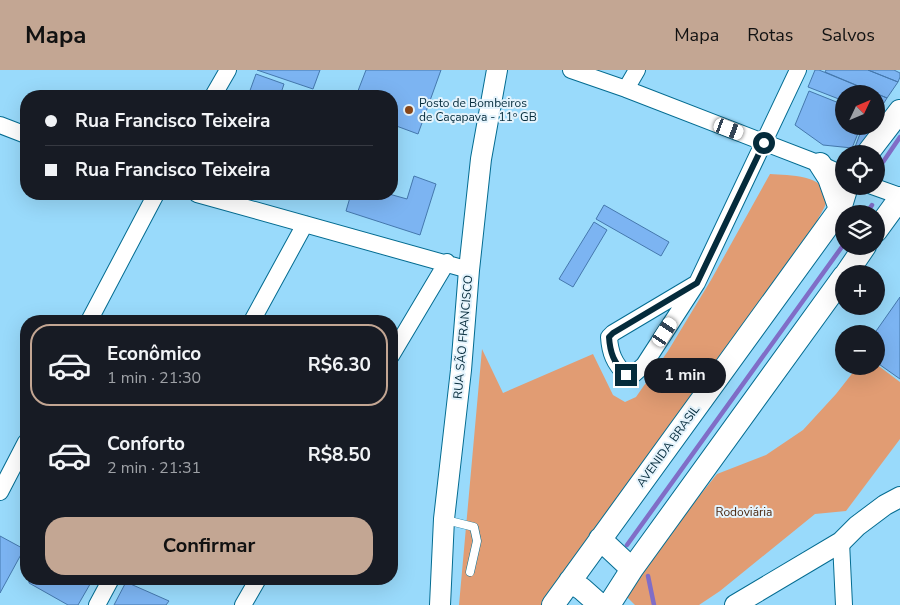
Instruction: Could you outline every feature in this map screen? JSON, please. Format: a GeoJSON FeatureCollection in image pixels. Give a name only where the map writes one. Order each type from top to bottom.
{"type":"FeatureCollection","features":[{"type":"Feature","properties":{"kind":"main road"},"geometry":{"type":"LineString","coordinates":[[874,145],[900,111]]}},
{"type":"Feature","properties":{"kind":"main road"},"geometry":{"type":"LineString","coordinates":[[820,164],[829,178],[839,205]]}},
{"type":"Feature","properties":{"kind":"main road"},"geometry":{"type":"LineString","coordinates":[[885,218],[900,197]]}},
{"type":"Feature","properties":{"kind":"main road","name":"AVENIDA BRASIL"},"geometry":{"type":"LineString","coordinates":[[553,605],[835,216]]}},
{"type":"Feature","properties":{"kind":"main road"},"geometry":{"type":"LineString","coordinates":[[609,605],[632,569],[835,289]]}},
{"type":"Feature","properties":{"kind":"main road"},"geometry":{"type":"LineString","coordinates":[[600,539],[632,569]]}},
{"type":"Feature","properties":{"kind":"main road"},"geometry":{"type":"LineString","coordinates":[[570,582],[582,589],[600,605]]}},
{"type":"Feature","properties":{"kind":"street"},"geometry":{"type":"LineString","coordinates":[[216,90],[228,70]]}},
{"type":"Feature","properties":{"kind":"street","name":"RUA SÃO FRANCISCO"},"geometry":{"type":"LineString","coordinates":[[440,605],[444,519],[461,370],[469,270],[481,159],[497,70]]}},
{"type":"Feature","properties":{"kind":"street"},"geometry":{"type":"LineString","coordinates":[[572,70],[626,89],[835,171]]}},
{"type":"Feature","properties":{"kind":"street"},"geometry":{"type":"LineString","coordinates":[[626,89],[637,70]]}},
{"type":"Feature","properties":{"kind":"street"},"geometry":{"type":"LineString","coordinates":[[697,283],[609,337],[610,354],[626,375],[634,374],[644,365],[697,283],[798,70]]}},
{"type":"Feature","properties":{"kind":"street"},"geometry":{"type":"LineString","coordinates":[[0,125],[20,133]]}},
{"type":"Feature","properties":{"kind":"street"},"geometry":{"type":"LineString","coordinates":[[885,191],[900,197]]}},
{"type":"Feature","properties":{"kind":"street"},"geometry":{"type":"LineString","coordinates":[[92,315],[153,200]]}},
{"type":"Feature","properties":{"kind":"street"},"geometry":{"type":"LineString","coordinates":[[219,200],[447,262],[469,270]]}},
{"type":"Feature","properties":{"kind":"street"},"geometry":{"type":"LineString","coordinates":[[255,315],[306,224]]}},
{"type":"Feature","properties":{"kind":"street"},"geometry":{"type":"LineString","coordinates":[[398,344],[447,262]]}},
{"type":"Feature","properties":{"kind":"street"},"geometry":{"type":"LineString","coordinates":[[0,492],[20,454]]}},
{"type":"Feature","properties":{"kind":"street"},"geometry":{"type":"LineString","coordinates":[[735,605],[841,542],[857,526],[885,504],[900,497]]}},
{"type":"Feature","properties":{"kind":"street"},"geometry":{"type":"LineString","coordinates":[[841,542],[844,605]]}},
{"type":"Feature","properties":{"kind":"street"},"geometry":{"type":"LineString","coordinates":[[97,605],[108,585]]}},
{"type":"Feature","properties":{"kind":"street"},"geometry":{"type":"LineString","coordinates":[[243,605],[255,585]]}},
{"type":"Feature","properties":{"kind":"lane"},"geometry":{"type":"LineString","coordinates":[[444,519],[474,527],[477,541],[470,572]]}},
{"type":"Feature","properties":{"kind":"green space"},"geometry":{"type":"Polygon","coordinates":[[[770,174],[797,176],[815,181],[825,193],[826,203],[823,210],[817,221],[541,605],[459,605],[482,349],[503,393],[593,354],[613,395],[625,402],[636,397],[668,351],[711,280],[770,174]]]}},
{"type":"Feature","properties":{"kind":"green space","name":"Rodoviária"},"geometry":{"type":"Polygon","coordinates":[[[885,371],[900,382],[900,439],[846,511],[815,514],[720,591],[699,605],[635,605],[622,592],[717,474],[766,455],[803,430],[851,375],[885,375],[885,371]]]}},
{"type":"Feature","properties":{"kind":"building"},"geometry":{"type":"Polygon","coordinates":[[[257,70],[320,70],[313,89],[257,70]]]}},
{"type":"Feature","properties":{"kind":"building","name":"Posto de Bombeiros de Caçapava - 11º GB"},"geometry":{"type":"Polygon","coordinates":[[[366,70],[441,70],[418,134],[398,127],[398,90],[358,90],[366,70]]]}},
{"type":"Feature","properties":{"kind":"building"},"geometry":{"type":"Polygon","coordinates":[[[815,70],[855,85],[835,85],[835,98],[808,87],[815,70]]]}},
{"type":"Feature","properties":{"kind":"building"},"geometry":{"type":"Polygon","coordinates":[[[826,70],[868,70],[898,82],[887,98],[885,97],[885,85],[856,85],[825,72],[826,70]]]}},
{"type":"Feature","properties":{"kind":"building"},"geometry":{"type":"Polygon","coordinates":[[[868,70],[894,70],[900,73],[900,77],[898,82],[868,70]]]}},
{"type":"Feature","properties":{"kind":"building"},"geometry":{"type":"Polygon","coordinates":[[[256,74],[284,84],[282,90],[250,90],[256,74]]]}},
{"type":"Feature","properties":{"kind":"building"},"geometry":{"type":"Polygon","coordinates":[[[809,91],[835,101],[835,135],[857,135],[853,145],[823,145],[795,125],[809,91]]]}},
{"type":"Feature","properties":{"kind":"building"},"geometry":{"type":"Polygon","coordinates":[[[860,135],[872,135],[868,145],[856,145],[860,135]]]}},
{"type":"Feature","properties":{"kind":"building"},"geometry":{"type":"Polygon","coordinates":[[[414,176],[436,184],[420,235],[346,211],[349,200],[398,200],[398,196],[407,199],[414,176]]]}},
{"type":"Feature","properties":{"kind":"building"},"geometry":{"type":"Polygon","coordinates":[[[604,205],[669,242],[661,256],[596,219],[604,205]]]}},
{"type":"Feature","properties":{"kind":"building"},"geometry":{"type":"Polygon","coordinates":[[[594,222],[607,230],[573,287],[559,279],[594,222]]]}},
{"type":"Feature","properties":{"kind":"building"},"geometry":{"type":"Polygon","coordinates":[[[900,297],[900,379],[885,368],[885,325],[880,325],[900,297]]]}},
{"type":"Feature","properties":{"kind":"building"},"geometry":{"type":"Polygon","coordinates":[[[0,536],[20,547],[20,556],[0,593],[0,536]]]}},
{"type":"Feature","properties":{"kind":"building"},"geometry":{"type":"Polygon","coordinates":[[[33,585],[90,585],[78,605],[68,605],[33,585]]]}},
{"type":"Feature","properties":{"kind":"building"},"geometry":{"type":"Polygon","coordinates":[[[124,585],[133,585],[169,601],[166,605],[114,605],[124,585]]]}},
{"type":"Feature","properties":{"kind":"waterway"},"geometry":{"type":"LineString","coordinates":[[885,159],[900,137]]}},
{"type":"Feature","properties":{"kind":"waterway"},"geometry":{"type":"LineString","coordinates":[[627,545],[836,255]]}},
{"type":"Feature","properties":{"kind":"waterway"},"geometry":{"type":"LineString","coordinates":[[648,576],[654,605]]}},
{"type":"Feature","properties":{"kind":"place","name":"Posto de Bombeiros de Caçapava - 11º GB"},"geometry":{"type":"Point","coordinates":[409,110]}},
{"type":"Feature","properties":{"kind":"route"},"geometry":{"type":"LineString","coordinates":[[626,375],[610,354],[609,337],[697,283],[764,143]]}}]}
